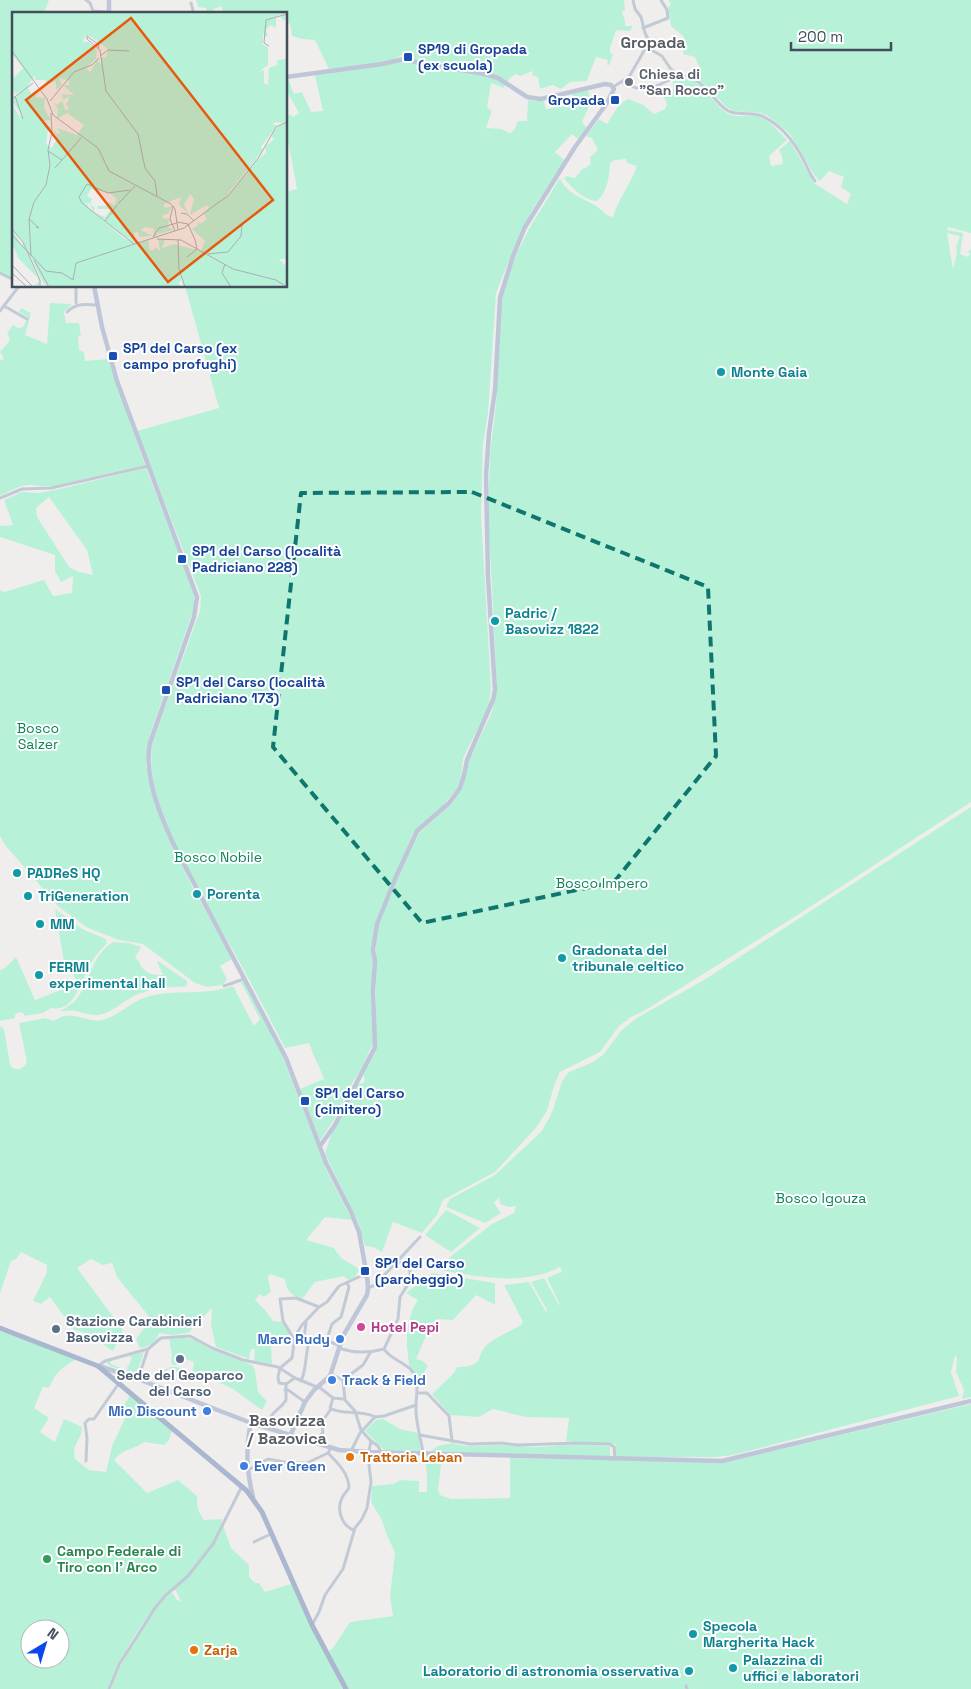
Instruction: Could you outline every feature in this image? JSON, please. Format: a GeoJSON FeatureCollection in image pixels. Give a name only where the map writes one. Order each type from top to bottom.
{"type":"FeatureCollection","features":[{"type":"Feature","properties":{"kind":"main road"},"geometry":{"type":"LineString","coordinates":[[288,77],[382,64],[404,59],[492,76],[527,97],[536,99],[600,85],[613,87],[614,91],[608,103],[575,146],[526,227],[503,286],[499,308],[495,390],[486,475],[488,577],[495,690],[493,700],[467,760],[460,788],[449,803],[417,831],[377,924],[373,950],[375,961],[373,992],[375,1047],[335,1124],[320,1146]]}},
{"type":"Feature","properties":{"kind":"main road"},"geometry":{"type":"LineString","coordinates":[[94,288],[117,381],[197,597],[194,617],[150,743],[148,754],[149,770],[160,810],[177,851],[286,1058],[326,1164],[351,1212],[359,1232],[367,1276],[367,1296],[344,1333],[331,1374],[305,1402],[291,1434]]}},
{"type":"Feature","properties":{"kind":"main road"},"geometry":{"type":"LineString","coordinates":[[0,1328],[251,1423],[269,1427],[331,1448],[351,1451],[722,1461],[971,1401]]}},
{"type":"Feature","properties":{"kind":"main road"},"geometry":{"type":"LineString","coordinates":[[98,1366],[120,1382],[253,1497]]}},
{"type":"Feature","properties":{"kind":"main road"},"geometry":{"type":"LineString","coordinates":[[251,1423],[248,1442],[248,1480],[253,1497],[312,1625],[346,1689]]}},
{"type":"Feature","properties":{"kind":"main road"},"geometry":{"type":"LineString","coordinates":[[242,1486],[248,1480]]}},
{"type":"Feature","properties":{"kind":"street"},"geometry":{"type":"LineString","coordinates":[[86,0],[90,3],[93,11],[101,12]]}},
{"type":"Feature","properties":{"kind":"street"},"geometry":{"type":"LineString","coordinates":[[613,87],[623,82],[633,72],[646,47],[650,45],[633,0]]}},
{"type":"Feature","properties":{"kind":"street"},"geometry":{"type":"LineString","coordinates":[[643,28],[668,18],[667,10],[661,0]]}},
{"type":"Feature","properties":{"kind":"street"},"geometry":{"type":"LineString","coordinates":[[191,3],[193,12]]}},
{"type":"Feature","properties":{"kind":"street"},"geometry":{"type":"LineString","coordinates":[[646,47],[662,56],[670,68],[679,76],[698,82],[727,110],[758,114],[783,131],[816,181]]}},
{"type":"Feature","properties":{"kind":"street"},"geometry":{"type":"LineString","coordinates":[[623,82],[627,85],[650,89],[679,76]]}},
{"type":"Feature","properties":{"kind":"street"},"geometry":{"type":"LineString","coordinates":[[0,273],[12,279]]}},
{"type":"Feature","properties":{"kind":"street"},"geometry":{"type":"LineString","coordinates":[[0,310],[18,288]]}},
{"type":"Feature","properties":{"kind":"street"},"geometry":{"type":"LineString","coordinates":[[76,288],[76,303]]}},
{"type":"Feature","properties":{"kind":"street"},"geometry":{"type":"LineString","coordinates":[[67,312],[77,305],[97,305]]}},
{"type":"Feature","properties":{"kind":"street"},"geometry":{"type":"LineString","coordinates":[[4,306],[27,319]]}},
{"type":"Feature","properties":{"kind":"street"},"geometry":{"type":"LineString","coordinates":[[0,498],[22,489],[51,488],[148,466]]}},
{"type":"Feature","properties":{"kind":"street"},"geometry":{"type":"LineString","coordinates":[[224,986],[246,979]]}},
{"type":"Feature","properties":{"kind":"street"},"geometry":{"type":"LineString","coordinates":[[368,1288],[375,1285],[420,1237]]}},
{"type":"Feature","properties":{"kind":"street"},"geometry":{"type":"LineString","coordinates":[[326,1340],[348,1351],[370,1353],[384,1349],[398,1319],[400,1297],[410,1277],[410,1271],[406,1264],[396,1262]]}},
{"type":"Feature","properties":{"kind":"street"},"geometry":{"type":"LineString","coordinates":[[286,1384],[278,1381],[280,1368],[292,1358],[294,1339],[299,1329],[319,1307],[327,1302],[339,1286],[361,1276],[367,1276]]}},
{"type":"Feature","properties":{"kind":"street"},"geometry":{"type":"LineString","coordinates":[[294,1339],[304,1338],[309,1342],[320,1344],[326,1340],[332,1324],[341,1317],[349,1287],[346,1284]]}},
{"type":"Feature","properties":{"kind":"street"},"geometry":{"type":"LineString","coordinates":[[294,1339],[283,1321],[280,1299],[296,1298],[319,1307]]}},
{"type":"Feature","properties":{"kind":"street"},"geometry":{"type":"LineString","coordinates":[[304,1338],[306,1322]]}},
{"type":"Feature","properties":{"kind":"street"},"geometry":{"type":"LineString","coordinates":[[98,1366],[105,1361],[148,1349],[161,1338],[190,1336],[212,1348],[243,1360],[280,1368],[295,1378],[318,1387],[333,1398],[344,1399]]}},
{"type":"Feature","properties":{"kind":"street"},"geometry":{"type":"LineString","coordinates":[[301,1381],[305,1369],[306,1351],[309,1342]]}},
{"type":"Feature","properties":{"kind":"street"},"geometry":{"type":"LineString","coordinates":[[138,1379],[148,1349]]}},
{"type":"Feature","properties":{"kind":"street"},"geometry":{"type":"LineString","coordinates":[[384,1349],[390,1356],[412,1371],[416,1380],[416,1405],[423,1454]]}},
{"type":"Feature","properties":{"kind":"street"},"geometry":{"type":"LineString","coordinates":[[343,1380],[363,1365],[370,1353]]}},
{"type":"Feature","properties":{"kind":"street"},"geometry":{"type":"LineString","coordinates":[[331,1374],[343,1380]]}},
{"type":"Feature","properties":{"kind":"street"},"geometry":{"type":"LineString","coordinates":[[269,1427],[269,1420],[275,1410],[286,1400],[286,1384],[295,1378]]}},
{"type":"Feature","properties":{"kind":"street"},"geometry":{"type":"LineString","coordinates":[[343,1380],[344,1399],[355,1411],[362,1431],[378,1446],[381,1452]]}},
{"type":"Feature","properties":{"kind":"street"},"geometry":{"type":"LineString","coordinates":[[86,1461],[87,1438],[85,1423],[89,1419],[94,1419],[120,1382]]}},
{"type":"Feature","properties":{"kind":"street"},"geometry":{"type":"LineString","coordinates":[[285,1390],[288,1390],[305,1402]]}},
{"type":"Feature","properties":{"kind":"street"},"geometry":{"type":"LineString","coordinates":[[417,1393],[428,1394],[449,1416],[452,1441]]}},
{"type":"Feature","properties":{"kind":"street"},"geometry":{"type":"LineString","coordinates":[[315,1442],[323,1432],[321,1423],[331,1409],[333,1398]]}},
{"type":"Feature","properties":{"kind":"street"},"geometry":{"type":"LineString","coordinates":[[331,1409],[344,1413],[355,1411],[375,1416],[384,1416],[416,1405]]}},
{"type":"Feature","properties":{"kind":"street"},"geometry":{"type":"LineString","coordinates":[[351,1451],[362,1431],[375,1416]]}},
{"type":"Feature","properties":{"kind":"street"},"geometry":{"type":"LineString","coordinates":[[420,1435],[470,1444],[500,1443],[518,1446],[576,1443],[610,1444],[614,1447],[615,1459]]}},
{"type":"Feature","properties":{"kind":"street"},"geometry":{"type":"LineString","coordinates":[[312,1625],[320,1612],[324,1596],[343,1569],[354,1530],[362,1519],[369,1503],[372,1475],[368,1452],[371,1441]]}},
{"type":"Feature","properties":{"kind":"street"},"geometry":{"type":"LineString","coordinates":[[248,1471],[265,1460],[306,1463],[328,1453],[331,1448]]}},
{"type":"Feature","properties":{"kind":"street"},"geometry":{"type":"LineString","coordinates":[[328,1453],[348,1478],[349,1488],[341,1500],[339,1511],[345,1524],[354,1530]]}},
{"type":"Feature","properties":{"kind":"street"},"geometry":{"type":"LineString","coordinates":[[109,1689],[123,1657],[155,1608],[192,1572],[199,1560],[213,1544],[242,1486]]}},
{"type":"Feature","properties":{"kind":"street"},"geometry":{"type":"LineString","coordinates":[[254,1542],[271,1534]]}},
{"type":"Feature","properties":{"kind":"highlighted area"},"geometry":{"type":"Polygon","coordinates":[[[472,492],[708,587],[716,756],[614,882],[422,923],[273,747],[301,493],[472,492]]]}},
{"type":"Feature","properties":{"kind":"green space"},"geometry":{"type":"Polygon","coordinates":[[[0,0],[49,0],[46,12],[12,12],[12,278],[0,272],[0,0]]]}},
{"type":"Feature","properties":{"kind":"green space"},"geometry":{"type":"Polygon","coordinates":[[[196,0],[624,0],[625,10],[622,12],[625,26],[633,26],[630,31],[616,30],[610,48],[610,53],[613,55],[609,65],[607,65],[608,60],[596,57],[587,81],[570,82],[561,89],[553,85],[540,89],[538,77],[532,75],[533,71],[520,76],[516,74],[508,82],[500,78],[412,59],[403,54],[389,61],[329,69],[315,40],[292,36],[290,23],[288,24],[288,12],[223,12],[221,6],[214,9],[213,12],[207,12],[206,8],[198,7],[196,0]]]}},
{"type":"Feature","properties":{"kind":"green space","name":"Bosco Impero"},"geometry":{"type":"Polygon","coordinates":[[[669,0],[971,0],[971,233],[948,227],[947,230],[963,233],[960,254],[968,257],[970,254],[968,252],[971,249],[971,802],[796,916],[619,1026],[600,1052],[560,1072],[547,1111],[535,1129],[495,1172],[443,1200],[437,1215],[422,1233],[393,1222],[382,1252],[373,1247],[365,1246],[358,1222],[325,1154],[332,1131],[356,1085],[363,1083],[365,1080],[363,1073],[376,1048],[376,944],[378,927],[394,884],[419,833],[451,804],[462,788],[469,761],[492,712],[497,687],[488,511],[490,454],[496,405],[502,294],[516,255],[529,229],[560,178],[563,184],[572,192],[613,217],[637,166],[627,163],[626,159],[615,160],[610,163],[606,189],[597,201],[583,196],[564,178],[567,176],[575,178],[583,168],[591,164],[590,157],[598,150],[592,138],[586,136],[599,119],[607,124],[619,105],[628,99],[643,105],[654,114],[665,109],[667,104],[660,88],[665,88],[668,94],[673,93],[673,82],[681,78],[689,79],[696,83],[729,114],[756,116],[766,120],[773,126],[787,140],[769,156],[771,166],[783,164],[779,150],[790,141],[814,183],[847,204],[851,194],[841,187],[844,177],[829,171],[820,181],[789,133],[768,116],[761,113],[734,111],[726,107],[708,87],[695,78],[700,69],[695,57],[683,54],[683,43],[685,40],[671,26],[668,7],[671,5],[669,0]],[[947,233],[953,269],[957,254],[956,247],[960,236],[947,233]]]}},
{"type":"Feature","properties":{"kind":"green space","name":"Bosco Nobile"},"geometry":{"type":"Polygon","coordinates":[[[403,61],[485,75],[505,85],[504,88],[491,83],[487,108],[492,111],[486,128],[501,129],[510,133],[514,130],[518,121],[527,121],[528,100],[544,101],[546,109],[574,104],[572,94],[588,90],[591,102],[582,122],[587,128],[578,139],[572,134],[555,152],[564,160],[521,231],[496,293],[488,413],[483,444],[481,515],[491,688],[489,707],[463,758],[458,787],[441,808],[413,833],[375,924],[371,951],[373,961],[371,994],[374,1044],[337,1115],[320,1141],[300,1089],[324,1079],[309,1043],[285,1048],[245,972],[190,875],[164,818],[156,791],[151,765],[153,741],[200,611],[201,596],[137,431],[219,408],[186,288],[288,288],[288,191],[297,189],[288,141],[288,115],[293,117],[299,113],[288,94],[288,79],[294,94],[302,92],[311,112],[323,111],[315,75],[403,61]]]}},
{"type":"Feature","properties":{"kind":"green space"},"geometry":{"type":"Polygon","coordinates":[[[50,303],[72,304],[64,312],[66,323],[79,323],[81,335],[78,336],[79,350],[84,352],[85,361],[108,359],[145,465],[53,486],[28,485],[13,489],[0,496],[0,360],[4,359],[0,352],[10,340],[7,333],[13,325],[18,328],[23,327],[28,317],[19,312],[21,308],[31,313],[25,335],[47,344],[50,303]]]}},
{"type":"Feature","properties":{"kind":"green space","name":"Bosco Salzer"},"geometry":{"type":"Polygon","coordinates":[[[146,468],[194,595],[194,608],[149,738],[146,766],[162,824],[192,886],[232,959],[220,966],[227,979],[223,985],[207,987],[195,983],[143,944],[119,940],[88,928],[59,907],[5,845],[0,836],[0,590],[4,592],[44,580],[53,596],[72,593],[73,576],[61,582],[55,571],[55,555],[0,537],[0,526],[13,525],[4,500],[22,492],[39,493],[146,468]],[[49,497],[36,508],[37,517],[69,567],[79,572],[93,575],[87,550],[49,497]]]}},
{"type":"Feature","properties":{"kind":"green space","name":"Bosco Igouza"},"geometry":{"type":"Polygon","coordinates":[[[971,807],[971,1397],[962,1399],[964,1390],[956,1372],[957,1357],[955,1356],[951,1372],[959,1396],[733,1455],[716,1457],[616,1457],[615,1444],[566,1441],[569,1418],[526,1417],[493,1409],[479,1417],[450,1415],[432,1394],[454,1373],[457,1367],[473,1365],[479,1360],[484,1348],[489,1343],[521,1325],[523,1322],[504,1285],[529,1282],[546,1312],[547,1310],[531,1282],[544,1278],[560,1305],[547,1278],[562,1271],[560,1267],[530,1277],[498,1278],[435,1269],[492,1224],[514,1213],[516,1206],[509,1207],[500,1204],[499,1197],[494,1203],[501,1213],[485,1223],[446,1207],[450,1199],[495,1175],[542,1131],[553,1110],[562,1081],[569,1072],[591,1063],[603,1055],[621,1031],[635,1019],[704,980],[971,807]]]}},
{"type":"Feature","properties":{"kind":"green space"},"geometry":{"type":"Polygon","coordinates":[[[55,909],[82,929],[106,939],[107,943],[93,959],[72,1001],[66,1006],[51,1008],[43,1013],[25,1016],[23,1013],[18,1012],[15,1018],[0,1021],[0,970],[5,968],[16,957],[35,1000],[79,983],[64,962],[55,909]]]}},
{"type":"Feature","properties":{"kind":"green space"},"geometry":{"type":"Polygon","coordinates":[[[113,942],[129,943],[141,947],[135,958],[145,971],[155,975],[163,975],[158,961],[187,981],[187,985],[184,987],[152,990],[134,996],[109,1012],[99,1015],[60,1011],[74,1002],[80,995],[99,955],[113,942]]]}},
{"type":"Feature","properties":{"kind":"green space"},"geometry":{"type":"Polygon","coordinates":[[[245,982],[281,1052],[326,1169],[352,1220],[325,1217],[306,1240],[334,1248],[341,1258],[359,1269],[355,1277],[348,1280],[344,1276],[315,1282],[302,1299],[290,1292],[285,1279],[269,1274],[268,1279],[271,1292],[264,1297],[260,1294],[255,1300],[273,1321],[282,1322],[291,1336],[271,1346],[272,1364],[254,1361],[255,1349],[251,1349],[249,1359],[216,1347],[211,1325],[212,1308],[188,1333],[172,1335],[159,1333],[152,1344],[140,1348],[136,1339],[151,1319],[117,1277],[112,1263],[103,1265],[91,1259],[77,1268],[123,1330],[113,1351],[101,1343],[86,1338],[85,1333],[74,1330],[50,1297],[41,1304],[33,1301],[47,1272],[47,1265],[21,1252],[16,1259],[11,1261],[0,1293],[0,1026],[4,1029],[10,1064],[12,1068],[17,1069],[22,1068],[27,1062],[19,1023],[46,1018],[53,1021],[69,1015],[97,1021],[102,1020],[143,998],[161,994],[212,991],[233,986],[254,1026],[260,1019],[242,984],[239,985],[245,982]]]}},
{"type":"Feature","properties":{"kind":"green space"},"geometry":{"type":"Polygon","coordinates":[[[446,1210],[480,1228],[451,1252],[425,1235],[446,1210]]]}},
{"type":"Feature","properties":{"kind":"green space"},"geometry":{"type":"Polygon","coordinates":[[[432,1273],[495,1283],[495,1305],[476,1295],[453,1320],[437,1319],[430,1327],[416,1359],[423,1361],[428,1366],[419,1380],[409,1366],[407,1346],[407,1329],[413,1308],[418,1300],[406,1293],[432,1273]]]}},
{"type":"Feature","properties":{"kind":"green space"},"geometry":{"type":"Polygon","coordinates":[[[0,1331],[77,1359],[60,1370],[49,1388],[43,1387],[34,1408],[49,1418],[40,1432],[55,1442],[64,1419],[82,1427],[74,1449],[75,1459],[89,1470],[106,1472],[112,1446],[128,1412],[123,1407],[130,1395],[172,1430],[169,1440],[164,1445],[144,1442],[125,1451],[114,1460],[147,1493],[178,1480],[197,1496],[198,1509],[204,1520],[221,1519],[231,1548],[249,1565],[249,1577],[255,1583],[259,1583],[265,1592],[291,1584],[311,1628],[343,1689],[111,1689],[136,1637],[153,1613],[172,1592],[177,1600],[181,1601],[176,1591],[172,1589],[143,1623],[120,1661],[108,1689],[0,1689],[0,1331]]]}},
{"type":"Feature","properties":{"kind":"green space"},"geometry":{"type":"Polygon","coordinates":[[[182,1337],[195,1340],[210,1349],[252,1365],[255,1370],[258,1392],[267,1401],[262,1410],[233,1389],[216,1381],[192,1378],[169,1368],[166,1373],[163,1371],[169,1367],[176,1367],[192,1373],[194,1362],[180,1357],[176,1360],[177,1365],[173,1365],[171,1362],[172,1355],[169,1339],[182,1337]]]}},
{"type":"Feature","properties":{"kind":"green space"},"geometry":{"type":"Polygon","coordinates":[[[144,1352],[136,1375],[110,1366],[106,1362],[110,1361],[111,1364],[128,1371],[127,1366],[132,1357],[130,1356],[144,1352]]]}},
{"type":"Feature","properties":{"kind":"green space"},"geometry":{"type":"Polygon","coordinates":[[[971,1404],[971,1689],[348,1689],[329,1651],[350,1622],[393,1616],[390,1596],[395,1553],[382,1520],[371,1502],[372,1486],[394,1484],[400,1480],[419,1481],[419,1492],[427,1492],[425,1456],[442,1457],[438,1490],[440,1495],[451,1499],[510,1498],[510,1458],[727,1462],[971,1404]]]}},
{"type":"Feature","properties":{"kind":"green space"},"geometry":{"type":"Polygon","coordinates":[[[383,1419],[400,1429],[418,1433],[421,1451],[384,1450],[365,1431],[376,1420],[383,1419]]]}},
{"type":"Feature","properties":{"kind":"green space"},"geometry":{"type":"Polygon","coordinates":[[[452,1443],[464,1446],[538,1447],[572,1444],[610,1446],[610,1457],[431,1451],[438,1446],[452,1443]]]}},
{"type":"Feature","properties":{"kind":"place","name":"SP19 di Gropada (ex scuola)"},"geometry":{"type":"Point","coordinates":[408,57]}},
{"type":"Feature","properties":{"kind":"place","name":"Chiesa di \"San Rocco\""},"geometry":{"type":"Point","coordinates":[629,82]}},
{"type":"Feature","properties":{"kind":"place","name":"Gropada"},"geometry":{"type":"Point","coordinates":[615,100]}},
{"type":"Feature","properties":{"kind":"place","name":"SP1 del Carso (ex campo profughi)"},"geometry":{"type":"Point","coordinates":[113,356]}},
{"type":"Feature","properties":{"kind":"place","name":"Monte Gaia"},"geometry":{"type":"Point","coordinates":[721,372]}},
{"type":"Feature","properties":{"kind":"place","name":"SP1 del Carso (località Padriciano 228)"},"geometry":{"type":"Point","coordinates":[182,559]}},
{"type":"Feature","properties":{"kind":"place","name":"Padric / Basovizz 1822"},"geometry":{"type":"Point","coordinates":[495,621]}},
{"type":"Feature","properties":{"kind":"place","name":"SP1 del Carso (località Padriciano 173)"},"geometry":{"type":"Point","coordinates":[166,690]}},
{"type":"Feature","properties":{"kind":"place","name":"PADReS HQ"},"geometry":{"type":"Point","coordinates":[17,873]}},
{"type":"Feature","properties":{"kind":"place","name":"Porenta"},"geometry":{"type":"Point","coordinates":[197,894]}},
{"type":"Feature","properties":{"kind":"place","name":"TriGeneration"},"geometry":{"type":"Point","coordinates":[28,896]}},
{"type":"Feature","properties":{"kind":"place","name":"MM"},"geometry":{"type":"Point","coordinates":[40,924]}},
{"type":"Feature","properties":{"kind":"place","name":"Gradonata del tribunale celtico"},"geometry":{"type":"Point","coordinates":[562,958]}},
{"type":"Feature","properties":{"kind":"place","name":"FERMI experimental hall"},"geometry":{"type":"Point","coordinates":[39,975]}},
{"type":"Feature","properties":{"kind":"place","name":"SP1 del Carso (cimitero)"},"geometry":{"type":"Point","coordinates":[305,1101]}},
{"type":"Feature","properties":{"kind":"place","name":"SP1 del Carso (parcheggio)"},"geometry":{"type":"Point","coordinates":[365,1271]}},
{"type":"Feature","properties":{"kind":"place","name":"Hotel Pepi"},"geometry":{"type":"Point","coordinates":[361,1327]}},
{"type":"Feature","properties":{"kind":"place","name":"Stazione Carabinieri Basovizza"},"geometry":{"type":"Point","coordinates":[56,1329]}},
{"type":"Feature","properties":{"kind":"place","name":"Marc Rudy"},"geometry":{"type":"Point","coordinates":[340,1339]}},
{"type":"Feature","properties":{"kind":"place","name":"Sede del Geoparco del Carso"},"geometry":{"type":"Point","coordinates":[180,1359]}},
{"type":"Feature","properties":{"kind":"place","name":"Track & Field"},"geometry":{"type":"Point","coordinates":[332,1380]}},
{"type":"Feature","properties":{"kind":"place","name":"Mio Discount"},"geometry":{"type":"Point","coordinates":[207,1411]}},
{"type":"Feature","properties":{"kind":"place","name":"Trattoria Leban"},"geometry":{"type":"Point","coordinates":[350,1457]}},
{"type":"Feature","properties":{"kind":"place","name":"Ever Green"},"geometry":{"type":"Point","coordinates":[244,1466]}},
{"type":"Feature","properties":{"kind":"place","name":"Campo Federale di Tiro con l' Arco"},"geometry":{"type":"Point","coordinates":[47,1559]}},
{"type":"Feature","properties":{"kind":"place","name":"Specola Margherita Hack"},"geometry":{"type":"Point","coordinates":[693,1634]}},
{"type":"Feature","properties":{"kind":"place","name":"Zarja"},"geometry":{"type":"Point","coordinates":[194,1650]}},
{"type":"Feature","properties":{"kind":"place","name":"Palazzina di uffici e laboratori"},"geometry":{"type":"Point","coordinates":[733,1668]}},
{"type":"Feature","properties":{"kind":"place","name":"Laboratorio di astronomia osservativa"},"geometry":{"type":"Point","coordinates":[689,1671]}},
{"type":"Feature","properties":{"kind":"district","name":"Gropada"},"geometry":{"type":"Point","coordinates":[653,42]}},
{"type":"Feature","properties":{"kind":"district","name":"Basovizza / Bazovica"},"geometry":{"type":"Point","coordinates":[287,1429]}}]}
